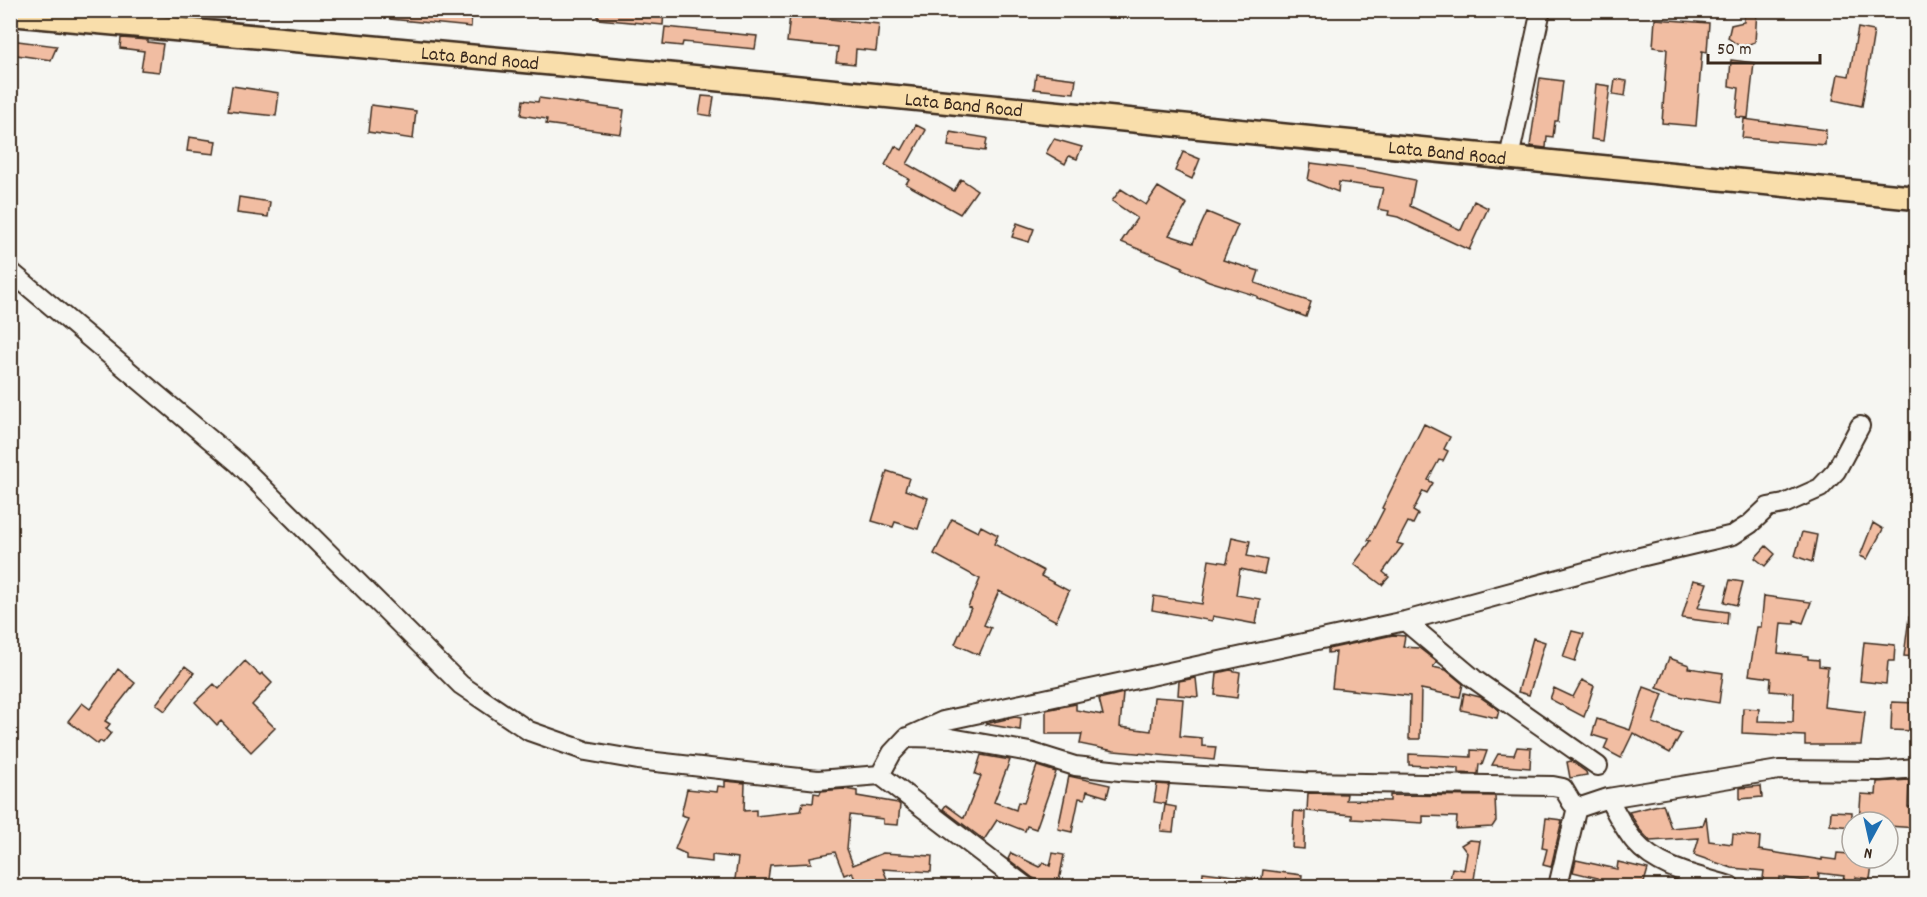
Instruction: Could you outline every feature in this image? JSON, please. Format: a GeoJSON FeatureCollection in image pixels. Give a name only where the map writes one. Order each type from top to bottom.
{"type":"FeatureCollection","features":[{"type":"Feature","properties":{"kind":"main road","name":"Lata Band Road"},"geometry":{"type":"LineString","coordinates":[[10,14],[642,72],[1917,198]]}},
{"type":"Feature","properties":{"kind":"street"},"geometry":{"type":"LineString","coordinates":[[1509,158],[1541,10]]}},
{"type":"Feature","properties":{"kind":"street"},"geometry":{"type":"LineString","coordinates":[[10,271],[238,463],[461,686],[529,731],[586,752],[638,760],[818,780],[880,775],[1025,886]]}},
{"type":"Feature","properties":{"kind":"street"},"geometry":{"type":"LineString","coordinates":[[880,775],[892,753],[907,737],[943,721],[1405,621],[1636,558],[1733,535],[1750,524],[1768,507],[1784,504],[1820,488],[1836,471],[1860,426]]}},
{"type":"Feature","properties":{"kind":"street"},"geometry":{"type":"LineString","coordinates":[[1405,621],[1474,679],[1598,766]]}},
{"type":"Feature","properties":{"kind":"street"},"geometry":{"type":"LineString","coordinates":[[907,737],[951,738],[1030,752],[1075,766],[1119,771],[1304,782],[1553,786],[1563,788],[1577,807]]}},
{"type":"Feature","properties":{"kind":"street"},"geometry":{"type":"LineString","coordinates":[[1577,807],[1608,798],[1779,770],[1880,771],[1917,768]]}},
{"type":"Feature","properties":{"kind":"street"},"geometry":{"type":"LineString","coordinates":[[1608,798],[1633,840],[1646,854],[1661,863],[1730,886]]}},
{"type":"Feature","properties":{"kind":"street"},"geometry":{"type":"LineString","coordinates":[[1558,886],[1577,807]]}},
{"type":"Feature","properties":{"kind":"building"},"geometry":{"type":"Polygon","coordinates":[[[390,10],[472,10],[471,27],[390,19],[390,10]]]}},
{"type":"Feature","properties":{"kind":"building"},"geometry":{"type":"Polygon","coordinates":[[[598,10],[664,10],[663,25],[598,19],[598,10]]]}},
{"type":"Feature","properties":{"kind":"building"},"geometry":{"type":"Polygon","coordinates":[[[1757,10],[1755,42],[1741,47],[1728,38],[1731,25],[1744,22],[1744,11],[1757,10]]]}},
{"type":"Feature","properties":{"kind":"building"},"geometry":{"type":"Polygon","coordinates":[[[790,15],[879,24],[876,51],[856,49],[855,64],[836,62],[838,47],[787,42],[790,15]]]}},
{"type":"Feature","properties":{"kind":"building"},"geometry":{"type":"Polygon","coordinates":[[[1655,19],[1709,23],[1707,52],[1702,51],[1696,126],[1662,123],[1667,49],[1653,47],[1655,19]]]}},
{"type":"Feature","properties":{"kind":"building"},"geometry":{"type":"Polygon","coordinates":[[[665,27],[757,36],[755,49],[683,42],[682,46],[663,44],[665,27]]]}},
{"type":"Feature","properties":{"kind":"building"},"geometry":{"type":"Polygon","coordinates":[[[1858,28],[1874,31],[1862,106],[1833,100],[1838,74],[1849,76],[1858,28]]]}},
{"type":"Feature","properties":{"kind":"building"},"geometry":{"type":"Polygon","coordinates":[[[121,38],[148,40],[148,42],[163,44],[159,72],[141,70],[144,51],[120,48],[121,38]]]}},
{"type":"Feature","properties":{"kind":"building"},"geometry":{"type":"Polygon","coordinates":[[[10,40],[57,46],[51,60],[10,54],[10,40]]]}},
{"type":"Feature","properties":{"kind":"building"},"geometry":{"type":"Polygon","coordinates":[[[1731,60],[1754,63],[1748,118],[1736,117],[1739,88],[1729,86],[1731,60]]]}},
{"type":"Feature","properties":{"kind":"building"},"geometry":{"type":"Polygon","coordinates":[[[1036,74],[1076,79],[1074,93],[1034,89],[1036,74]]]}},
{"type":"Feature","properties":{"kind":"building"},"geometry":{"type":"Polygon","coordinates":[[[1540,78],[1563,81],[1558,121],[1555,121],[1553,137],[1547,136],[1546,148],[1530,146],[1540,78]]]}},
{"type":"Feature","properties":{"kind":"building"},"geometry":{"type":"Polygon","coordinates":[[[1615,79],[1627,81],[1625,96],[1613,94],[1615,79]]]}},
{"type":"Feature","properties":{"kind":"building"},"geometry":{"type":"Polygon","coordinates":[[[1596,84],[1610,86],[1603,141],[1591,139],[1596,84]]]}},
{"type":"Feature","properties":{"kind":"building"},"geometry":{"type":"Polygon","coordinates":[[[232,86],[279,93],[276,116],[228,111],[232,86]]]}},
{"type":"Feature","properties":{"kind":"building"},"geometry":{"type":"Polygon","coordinates":[[[702,96],[714,97],[711,116],[699,114],[702,96]]]}},
{"type":"Feature","properties":{"kind":"building"},"geometry":{"type":"Polygon","coordinates":[[[539,98],[624,110],[621,134],[546,124],[547,119],[521,115],[523,100],[538,102],[539,98]]]}},
{"type":"Feature","properties":{"kind":"building"},"geometry":{"type":"Polygon","coordinates":[[[371,105],[416,111],[413,139],[368,132],[371,105]]]}},
{"type":"Feature","properties":{"kind":"building"},"geometry":{"type":"Polygon","coordinates":[[[1744,119],[1826,130],[1825,145],[1742,138],[1744,119]]]}},
{"type":"Feature","properties":{"kind":"building"},"geometry":{"type":"Polygon","coordinates":[[[916,125],[926,130],[907,164],[954,191],[961,179],[977,190],[960,214],[906,184],[909,179],[885,165],[895,146],[902,150],[916,125]]]}},
{"type":"Feature","properties":{"kind":"building"},"geometry":{"type":"Polygon","coordinates":[[[950,132],[987,138],[985,151],[948,146],[950,132]]]}},
{"type":"Feature","properties":{"kind":"building"},"geometry":{"type":"Polygon","coordinates":[[[189,137],[216,141],[214,154],[187,151],[189,137]]]}},
{"type":"Feature","properties":{"kind":"building"},"geometry":{"type":"Polygon","coordinates":[[[1054,139],[1082,147],[1077,159],[1069,156],[1065,164],[1046,153],[1054,139]]]}},
{"type":"Feature","properties":{"kind":"building"},"geometry":{"type":"Polygon","coordinates":[[[1183,152],[1200,159],[1192,179],[1175,171],[1183,152]]]}},
{"type":"Feature","properties":{"kind":"building"},"geometry":{"type":"Polygon","coordinates":[[[1311,163],[1366,170],[1415,180],[1410,206],[1461,230],[1474,201],[1488,208],[1469,250],[1398,217],[1388,215],[1389,211],[1378,209],[1383,188],[1339,182],[1338,192],[1308,180],[1311,163]]]}},
{"type":"Feature","properties":{"kind":"building"},"geometry":{"type":"Polygon","coordinates":[[[1158,187],[1187,204],[1169,235],[1193,243],[1207,212],[1238,225],[1223,260],[1259,271],[1255,283],[1311,302],[1306,317],[1257,298],[1257,296],[1209,281],[1182,269],[1183,267],[1121,242],[1137,218],[1112,201],[1121,189],[1146,205],[1158,187]]]}},
{"type":"Feature","properties":{"kind":"building"},"geometry":{"type":"Polygon","coordinates":[[[239,197],[270,202],[268,217],[237,213],[239,197]]]}},
{"type":"Feature","properties":{"kind":"building"},"geometry":{"type":"Polygon","coordinates":[[[1017,223],[1034,229],[1029,242],[1012,237],[1017,223]]]}},
{"type":"Feature","properties":{"kind":"building"},"geometry":{"type":"Polygon","coordinates":[[[1424,424],[1450,437],[1444,449],[1448,451],[1443,461],[1439,460],[1428,480],[1433,483],[1427,493],[1423,491],[1413,511],[1418,514],[1413,524],[1408,522],[1397,543],[1403,545],[1383,572],[1389,577],[1382,585],[1354,564],[1371,541],[1368,540],[1384,509],[1382,508],[1424,424]]]}},
{"type":"Feature","properties":{"kind":"building"},"geometry":{"type":"Polygon","coordinates":[[[887,471],[909,478],[905,490],[928,498],[918,529],[895,522],[893,527],[872,521],[887,471]]]}},
{"type":"Feature","properties":{"kind":"building"},"geometry":{"type":"Polygon","coordinates":[[[952,519],[978,532],[981,526],[998,535],[994,544],[1044,571],[1041,576],[1069,591],[1056,621],[999,591],[984,625],[991,628],[979,655],[955,644],[971,608],[968,607],[980,579],[934,554],[952,519]]]}},
{"type":"Feature","properties":{"kind":"building"},"geometry":{"type":"Polygon","coordinates":[[[1873,523],[1883,529],[1867,559],[1860,556],[1873,523]]]}},
{"type":"Feature","properties":{"kind":"building"},"geometry":{"type":"Polygon","coordinates":[[[1802,532],[1817,535],[1812,562],[1795,556],[1802,532]]]}},
{"type":"Feature","properties":{"kind":"building"},"geometry":{"type":"Polygon","coordinates":[[[1232,537],[1250,541],[1247,556],[1267,560],[1264,574],[1240,569],[1236,595],[1260,599],[1256,624],[1213,616],[1212,621],[1152,610],[1154,596],[1202,604],[1209,560],[1227,563],[1232,537]]]}},
{"type":"Feature","properties":{"kind":"building"},"geometry":{"type":"Polygon","coordinates":[[[1766,546],[1775,554],[1765,566],[1755,558],[1766,546]]]}},
{"type":"Feature","properties":{"kind":"building"},"geometry":{"type":"Polygon","coordinates":[[[1693,580],[1707,583],[1698,608],[1728,612],[1727,624],[1682,618],[1693,580]]]}},
{"type":"Feature","properties":{"kind":"building"},"geometry":{"type":"Polygon","coordinates":[[[1730,580],[1743,582],[1737,605],[1724,602],[1730,580]]]}},
{"type":"Feature","properties":{"kind":"building"},"geometry":{"type":"Polygon","coordinates":[[[1764,596],[1811,602],[1803,623],[1794,620],[1794,624],[1781,623],[1778,653],[1808,656],[1808,659],[1819,660],[1819,666],[1828,667],[1824,707],[1865,712],[1861,745],[1805,745],[1805,736],[1742,733],[1743,708],[1759,709],[1758,721],[1793,722],[1794,693],[1770,691],[1771,678],[1749,675],[1757,627],[1761,627],[1764,596]]]}},
{"type":"Feature","properties":{"kind":"building"},"geometry":{"type":"Polygon","coordinates":[[[1909,617],[1917,618],[1917,657],[1904,656],[1909,617]]]}},
{"type":"Feature","properties":{"kind":"building"},"geometry":{"type":"Polygon","coordinates":[[[1572,631],[1584,634],[1575,661],[1563,657],[1572,631]]]}},
{"type":"Feature","properties":{"kind":"building"},"geometry":{"type":"Polygon","coordinates":[[[1393,635],[1405,636],[1403,647],[1419,648],[1437,662],[1433,667],[1446,670],[1463,684],[1460,697],[1421,689],[1420,739],[1409,739],[1410,696],[1332,688],[1336,652],[1328,653],[1328,649],[1393,635]]]}},
{"type":"Feature","properties":{"kind":"building"},"geometry":{"type":"Polygon","coordinates":[[[1533,638],[1545,642],[1529,695],[1518,692],[1533,638]]]}},
{"type":"Feature","properties":{"kind":"building"},"geometry":{"type":"Polygon","coordinates":[[[1864,642],[1895,645],[1894,661],[1888,661],[1886,684],[1860,681],[1864,642]]]}},
{"type":"Feature","properties":{"kind":"building"},"geometry":{"type":"Polygon","coordinates":[[[1669,658],[1689,665],[1688,668],[1723,673],[1719,703],[1683,697],[1657,688],[1669,658]]]}},
{"type":"Feature","properties":{"kind":"building"},"geometry":{"type":"Polygon","coordinates":[[[245,661],[272,683],[252,705],[275,728],[251,752],[221,721],[217,725],[195,702],[214,684],[219,689],[245,661]]]}},
{"type":"Feature","properties":{"kind":"building"},"geometry":{"type":"Polygon","coordinates":[[[185,666],[194,673],[165,711],[156,704],[185,666]]]}},
{"type":"Feature","properties":{"kind":"building"},"geometry":{"type":"Polygon","coordinates":[[[118,669],[135,683],[105,721],[110,724],[106,729],[111,733],[103,743],[100,741],[98,744],[68,721],[82,703],[90,709],[118,669]]]}},
{"type":"Feature","properties":{"kind":"building"},"geometry":{"type":"Polygon","coordinates":[[[1230,670],[1240,672],[1237,698],[1215,695],[1217,673],[1230,670]]]}},
{"type":"Feature","properties":{"kind":"building"},"geometry":{"type":"Polygon","coordinates":[[[1196,678],[1198,697],[1178,695],[1179,681],[1196,678]]]}},
{"type":"Feature","properties":{"kind":"building"},"geometry":{"type":"Polygon","coordinates":[[[1582,680],[1594,686],[1584,717],[1550,699],[1554,688],[1573,697],[1582,680]]]}},
{"type":"Feature","properties":{"kind":"building"},"geometry":{"type":"Polygon","coordinates":[[[1644,687],[1663,694],[1653,723],[1681,734],[1670,753],[1633,733],[1621,758],[1604,749],[1608,740],[1592,735],[1597,719],[1630,730],[1644,687]]]}},
{"type":"Feature","properties":{"kind":"building"},"geometry":{"type":"Polygon","coordinates":[[[1123,693],[1120,727],[1151,731],[1154,697],[1183,699],[1180,736],[1202,738],[1202,746],[1216,747],[1214,760],[1114,751],[1080,744],[1082,734],[1046,734],[1046,710],[1076,704],[1076,710],[1103,715],[1099,699],[1123,693]]]}},
{"type":"Feature","properties":{"kind":"building"},"geometry":{"type":"Polygon","coordinates":[[[1464,693],[1480,697],[1499,710],[1497,718],[1461,710],[1464,693]]]}},
{"type":"Feature","properties":{"kind":"building"},"geometry":{"type":"Polygon","coordinates":[[[1892,702],[1917,703],[1917,723],[1915,723],[1914,731],[1891,730],[1892,702]]]}},
{"type":"Feature","properties":{"kind":"building"},"geometry":{"type":"Polygon","coordinates":[[[1015,717],[1021,718],[1020,730],[985,724],[1015,717]]]}},
{"type":"Feature","properties":{"kind":"building"},"geometry":{"type":"Polygon","coordinates":[[[1517,747],[1531,748],[1530,768],[1492,765],[1498,754],[1514,755],[1517,747]]]}},
{"type":"Feature","properties":{"kind":"building"},"geometry":{"type":"Polygon","coordinates":[[[1471,750],[1487,751],[1482,765],[1479,764],[1478,774],[1458,773],[1458,768],[1409,765],[1409,754],[1471,757],[1471,750]]]}},
{"type":"Feature","properties":{"kind":"building"},"geometry":{"type":"Polygon","coordinates":[[[981,755],[1010,760],[994,802],[1016,810],[1018,802],[1024,803],[1037,766],[1056,772],[1036,829],[1027,826],[1025,831],[997,820],[984,840],[943,809],[946,805],[964,818],[981,776],[975,774],[981,755]]]}},
{"type":"Feature","properties":{"kind":"building"},"geometry":{"type":"Polygon","coordinates":[[[1571,761],[1587,775],[1570,778],[1567,762],[1571,761]]]}},
{"type":"Feature","properties":{"kind":"building"},"geometry":{"type":"Polygon","coordinates":[[[1069,776],[1110,785],[1107,797],[1087,791],[1085,799],[1079,798],[1072,832],[1058,829],[1069,776]]]}},
{"type":"Feature","properties":{"kind":"building"},"geometry":{"type":"Polygon","coordinates":[[[1909,780],[1908,807],[1912,807],[1912,814],[1917,815],[1917,828],[1900,827],[1900,810],[1860,810],[1861,794],[1876,795],[1877,782],[1909,780]]]}},
{"type":"Feature","properties":{"kind":"building"},"geometry":{"type":"Polygon","coordinates":[[[725,781],[745,783],[744,811],[756,810],[756,816],[801,811],[803,802],[813,803],[814,793],[820,794],[821,791],[844,789],[857,791],[857,796],[898,803],[900,805],[898,825],[883,824],[883,819],[850,815],[847,849],[853,865],[883,853],[932,856],[931,872],[883,869],[890,886],[867,886],[865,882],[857,885],[852,872],[844,875],[835,852],[810,857],[811,863],[770,865],[767,886],[734,886],[738,858],[712,855],[712,862],[686,859],[686,854],[675,849],[688,817],[681,815],[687,789],[717,792],[718,786],[725,787],[725,781]]]}},
{"type":"Feature","properties":{"kind":"building"},"geometry":{"type":"Polygon","coordinates":[[[1157,784],[1169,785],[1166,804],[1154,802],[1157,784]]]}},
{"type":"Feature","properties":{"kind":"building"},"geometry":{"type":"Polygon","coordinates":[[[1761,786],[1762,797],[1740,799],[1740,788],[1761,786]]]}},
{"type":"Feature","properties":{"kind":"building"},"geometry":{"type":"Polygon","coordinates":[[[1308,793],[1347,794],[1346,800],[1390,801],[1390,795],[1495,796],[1496,821],[1492,827],[1456,829],[1457,817],[1423,816],[1423,823],[1352,819],[1352,815],[1307,811],[1308,793]]]}},
{"type":"Feature","properties":{"kind":"building"},"geometry":{"type":"Polygon","coordinates":[[[1663,804],[1671,828],[1703,825],[1706,816],[1709,841],[1732,844],[1733,834],[1760,837],[1759,850],[1822,860],[1822,858],[1836,860],[1837,853],[1840,853],[1840,870],[1871,870],[1870,879],[1856,877],[1855,882],[1843,881],[1844,876],[1819,873],[1818,883],[1780,877],[1779,886],[1762,886],[1764,871],[1732,868],[1694,855],[1699,838],[1650,841],[1629,812],[1663,804]]]}},
{"type":"Feature","properties":{"kind":"building"},"geometry":{"type":"Polygon","coordinates":[[[1165,805],[1176,807],[1173,832],[1161,831],[1165,805]]]}},
{"type":"Feature","properties":{"kind":"building"},"geometry":{"type":"Polygon","coordinates":[[[1294,811],[1305,812],[1304,849],[1292,848],[1294,811]]]}},
{"type":"Feature","properties":{"kind":"building"},"geometry":{"type":"Polygon","coordinates":[[[1831,811],[1840,811],[1840,826],[1830,825],[1831,811]]]}},
{"type":"Feature","properties":{"kind":"building"},"geometry":{"type":"Polygon","coordinates":[[[1546,818],[1562,820],[1551,867],[1543,865],[1547,849],[1542,848],[1546,818]]]}},
{"type":"Feature","properties":{"kind":"building"},"geometry":{"type":"Polygon","coordinates":[[[1469,840],[1480,841],[1473,886],[1449,886],[1452,868],[1464,870],[1467,853],[1461,845],[1469,840]]]}},
{"type":"Feature","properties":{"kind":"building"},"geometry":{"type":"Polygon","coordinates":[[[1011,853],[1040,867],[1043,862],[1050,866],[1053,853],[1064,855],[1058,886],[1050,886],[1033,878],[1008,859],[1011,853]]]}},
{"type":"Feature","properties":{"kind":"building"},"geometry":{"type":"Polygon","coordinates":[[[1576,860],[1617,869],[1618,862],[1648,869],[1643,886],[1596,886],[1598,878],[1573,872],[1576,860]]]}},
{"type":"Feature","properties":{"kind":"building"},"geometry":{"type":"Polygon","coordinates":[[[1263,870],[1302,875],[1301,886],[1261,886],[1263,870]]]}},
{"type":"Feature","properties":{"kind":"building"},"geometry":{"type":"Polygon","coordinates":[[[1203,872],[1259,879],[1258,886],[1202,886],[1203,872]]]}}]}
